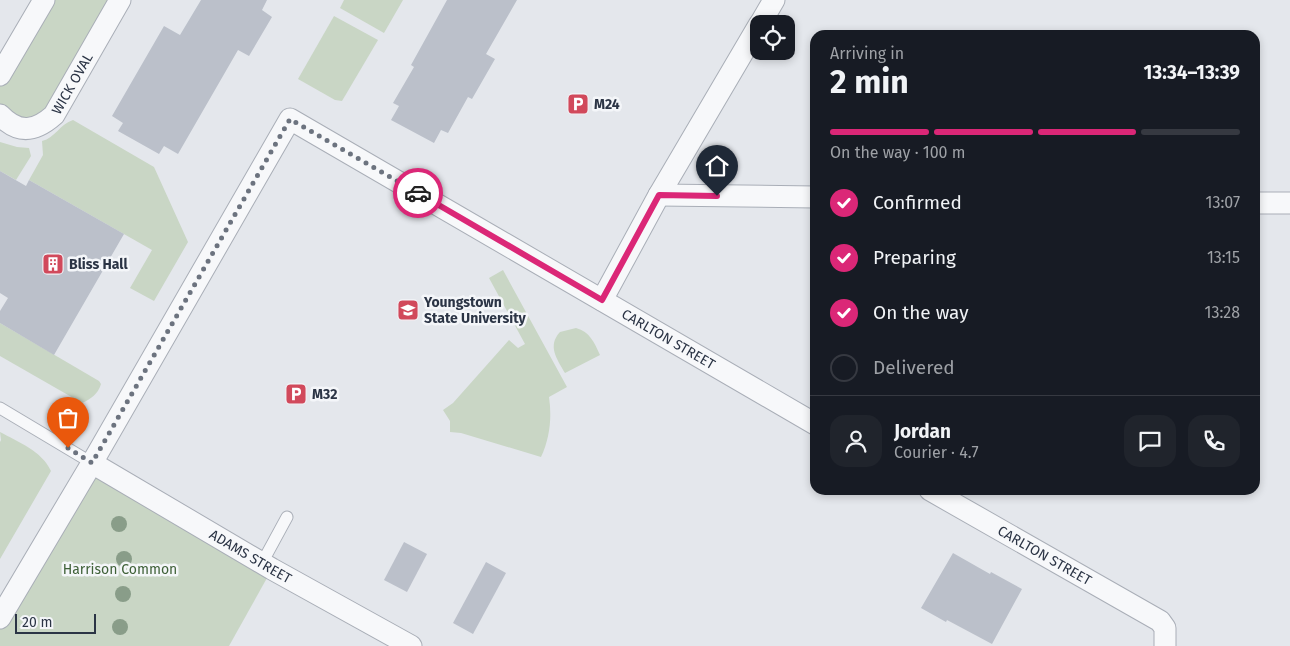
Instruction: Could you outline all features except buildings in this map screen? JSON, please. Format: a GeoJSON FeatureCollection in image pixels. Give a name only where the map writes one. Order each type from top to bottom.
{"type":"FeatureCollection","features":[{"type":"Feature","properties":{"kind":"street"},"geometry":{"type":"LineString","coordinates":[[0,75],[44,0]]}},
{"type":"Feature","properties":{"kind":"street","name":"WICK OVAL"},"geometry":{"type":"LineString","coordinates":[[0,116],[10,124],[33,129],[41,126],[54,115],[120,0]]}},
{"type":"Feature","properties":{"kind":"street"},"geometry":{"type":"LineString","coordinates":[[765,15],[774,0]]}},
{"type":"Feature","properties":{"kind":"street"},"geometry":{"type":"LineString","coordinates":[[602,300],[659,195],[750,39]]}},
{"type":"Feature","properties":{"kind":"street","name":"CARLTON STREET"},"geometry":{"type":"LineString","coordinates":[[92,463],[290,119],[810,421]]}},
{"type":"Feature","properties":{"kind":"street"},"geometry":{"type":"LineString","coordinates":[[659,195],[810,197]]}},
{"type":"Feature","properties":{"kind":"street"},"geometry":{"type":"LineString","coordinates":[[1260,203],[1290,203]]}},
{"type":"Feature","properties":{"kind":"street"},"geometry":{"type":"LineString","coordinates":[[0,618],[92,463]]}},
{"type":"Feature","properties":{"kind":"street","name":"ADAMS STREET"},"geometry":{"type":"LineString","coordinates":[[92,463],[262,563],[411,646]]}},
{"type":"Feature","properties":{"kind":"street","name":"CARLTON STREET"},"geometry":{"type":"LineString","coordinates":[[939,495],[1160,621],[1165,628],[1164,646]]}},
{"type":"Feature","properties":{"kind":"lane"},"geometry":{"type":"LineString","coordinates":[[0,408],[92,463]]}},
{"type":"Feature","properties":{"kind":"lane"},"geometry":{"type":"LineString","coordinates":[[262,563],[287,517]]}},
{"type":"Feature","properties":{"kind":"green space"},"geometry":{"type":"Polygon","coordinates":[[[44,0],[120,0],[41,126],[0,115],[0,75],[44,0]]]}},
{"type":"Feature","properties":{"kind":"green space"},"geometry":{"type":"Polygon","coordinates":[[[344,0],[403,0],[384,33],[340,8],[344,0]]]}},
{"type":"Feature","properties":{"kind":"green space"},"geometry":{"type":"Polygon","coordinates":[[[334,16],[378,40],[342,101],[335,100],[298,79],[334,16]]]}},
{"type":"Feature","properties":{"kind":"green space"},"geometry":{"type":"Polygon","coordinates":[[[73,120],[154,167],[188,242],[154,301],[130,288],[152,250],[29,180],[43,155],[42,141],[73,120]]]}},
{"type":"Feature","properties":{"kind":"green space"},"geometry":{"type":"Polygon","coordinates":[[[0,142],[29,148],[31,156],[16,180],[0,171],[0,142]]]}},
{"type":"Feature","properties":{"kind":"green space"},"geometry":{"type":"Polygon","coordinates":[[[503,270],[567,387],[549,397],[550,427],[541,457],[461,433],[450,432],[450,421],[443,410],[453,403],[509,340],[518,348],[525,344],[489,278],[503,270]]]}},
{"type":"Feature","properties":{"kind":"green space"},"geometry":{"type":"Polygon","coordinates":[[[0,323],[99,381],[101,384],[98,391],[82,403],[0,356],[0,323]]]}},
{"type":"Feature","properties":{"kind":"green space"},"geometry":{"type":"Polygon","coordinates":[[[576,328],[588,335],[600,355],[565,373],[555,352],[554,342],[560,332],[576,328]]]}},
{"type":"Feature","properties":{"kind":"green space"},"geometry":{"type":"Polygon","coordinates":[[[0,432],[22,443],[36,453],[51,471],[0,559],[1,440],[0,432]]]}},
{"type":"Feature","properties":{"kind":"green space","name":"Harrison Common"},"geometry":{"type":"Polygon","coordinates":[[[92,463],[272,569],[229,646],[0,646],[0,618],[92,463]]]}},
{"type":"Feature","properties":{"kind":"way so far"},"geometry":{"type":"LineString","coordinates":[[68,448],[92,463],[290,119],[418,193]]}},
{"type":"Feature","properties":{"kind":"place","name":"M24"},"geometry":{"type":"Point","coordinates":[578,104]}},
{"type":"Feature","properties":{"kind":"place","name":"Bliss Hall"},"geometry":{"type":"Point","coordinates":[53,264]}},
{"type":"Feature","properties":{"kind":"place","name":"Youngstown State University"},"geometry":{"type":"Point","coordinates":[408,310]}},
{"type":"Feature","properties":{"kind":"place","name":"M32"},"geometry":{"type":"Point","coordinates":[296,394]}},
{"type":"Feature","properties":{"kind":"route"},"geometry":{"type":"LineString","coordinates":[[418,193],[602,300],[659,195],[717,196]]}}]}
